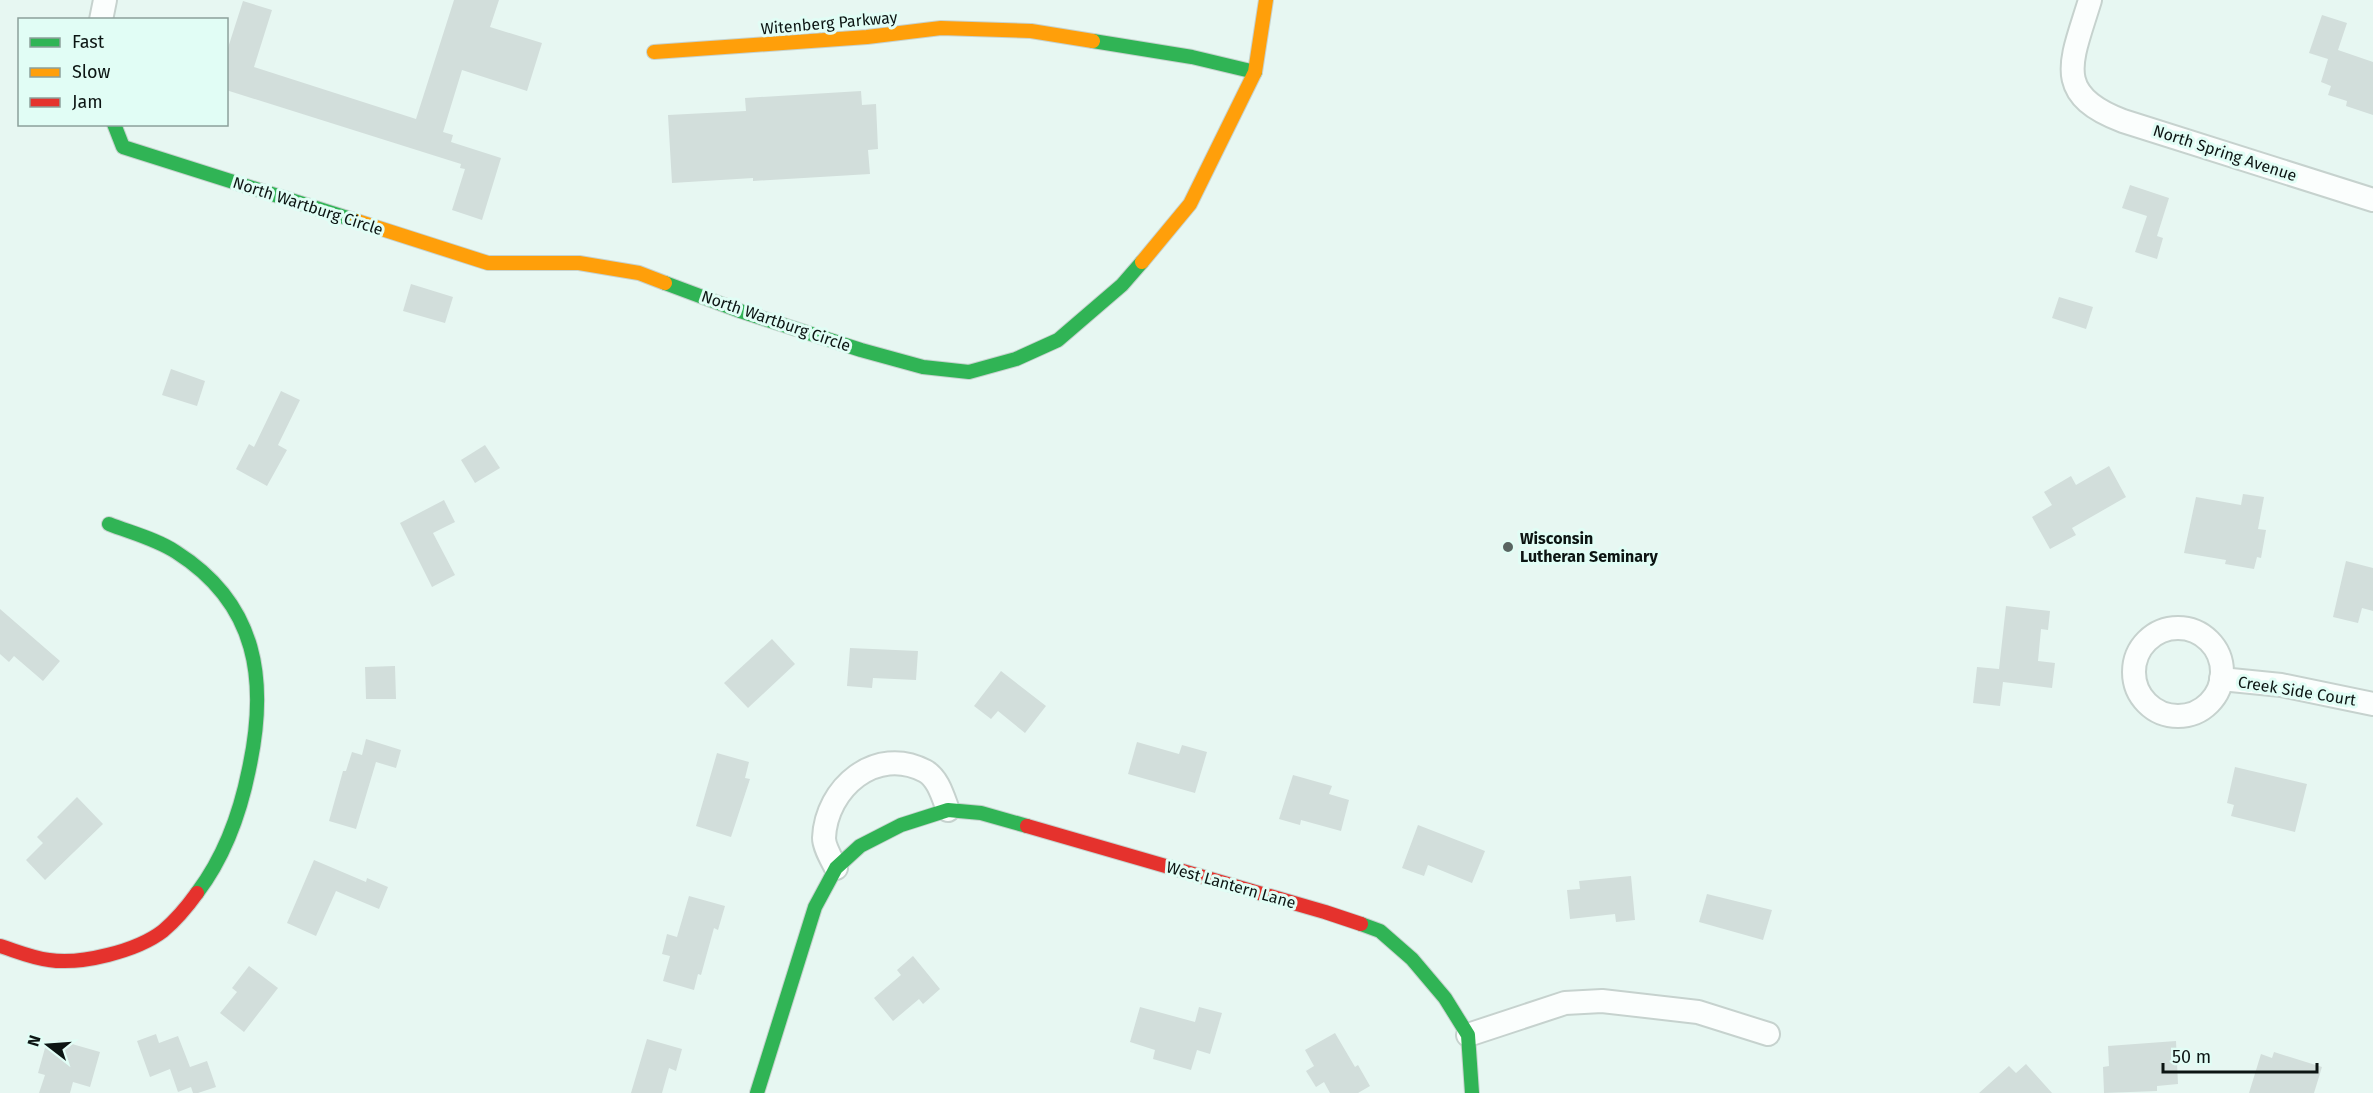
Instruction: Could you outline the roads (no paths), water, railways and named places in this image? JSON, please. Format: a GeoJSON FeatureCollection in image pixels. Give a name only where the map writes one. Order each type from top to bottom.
{"type":"FeatureCollection","features":[{"type":"Feature","properties":{"kind":"street"},"geometry":{"type":"LineString","coordinates":[[101,18],[105,0]]}},
{"type":"Feature","properties":{"kind":"street","name":"North Wartburg Circle"},"geometry":{"type":"LineString","coordinates":[[115,126],[123,147],[489,263],[579,263],[639,273],[740,311],[861,350],[923,367],[969,372],[1016,359],[1058,340],[1122,285],[1190,204],[1255,72],[1266,0]]}},
{"type":"Feature","properties":{"kind":"street","name":"North Spring Avenue"},"geometry":{"type":"LineString","coordinates":[[2090,0],[2073,61],[2074,86],[2081,98],[2097,110],[2123,121],[2373,200]]}},
{"type":"Feature","properties":{"kind":"street","name":"Witenberg Parkway"},"geometry":{"type":"LineString","coordinates":[[654,51],[867,37],[941,28],[1031,31],[1192,57],[1255,72]]}},
{"type":"Feature","properties":{"kind":"street"},"geometry":{"type":"LineString","coordinates":[[0,946],[52,961],[84,960],[118,952],[160,933],[196,897],[229,839],[242,798],[258,715],[258,674],[244,628],[225,597],[194,564],[166,546],[109,524]]}},
{"type":"Feature","properties":{"kind":"street","name":"Creek Side Court"},"geometry":{"type":"LineString","coordinates":[[2222,679],[2281,685],[2373,704]]}},
{"type":"Feature","properties":{"kind":"street"},"geometry":{"type":"LineString","coordinates":[[836,868],[824,840],[828,819],[834,800],[846,783],[863,770],[883,765],[903,765],[926,772],[941,790],[948,810]]}},
{"type":"Feature","properties":{"kind":"street","name":"West Lantern Lane"},"geometry":{"type":"LineString","coordinates":[[757,1093],[815,907],[836,868],[860,846],[901,825],[948,810],[981,813],[1325,912],[1380,931],[1412,958],[1445,998],[1468,1035]]}},
{"type":"Feature","properties":{"kind":"street"},"geometry":{"type":"LineString","coordinates":[[1472,1093],[1468,1035],[1565,1003],[1602,1001],[1698,1012],[1768,1034]]}},
{"type":"Feature","properties":{"kind":"place","name":"Wisconsin Lutheran Seminary"},"geometry":{"type":"Point","coordinates":[1508,547]}}]}
